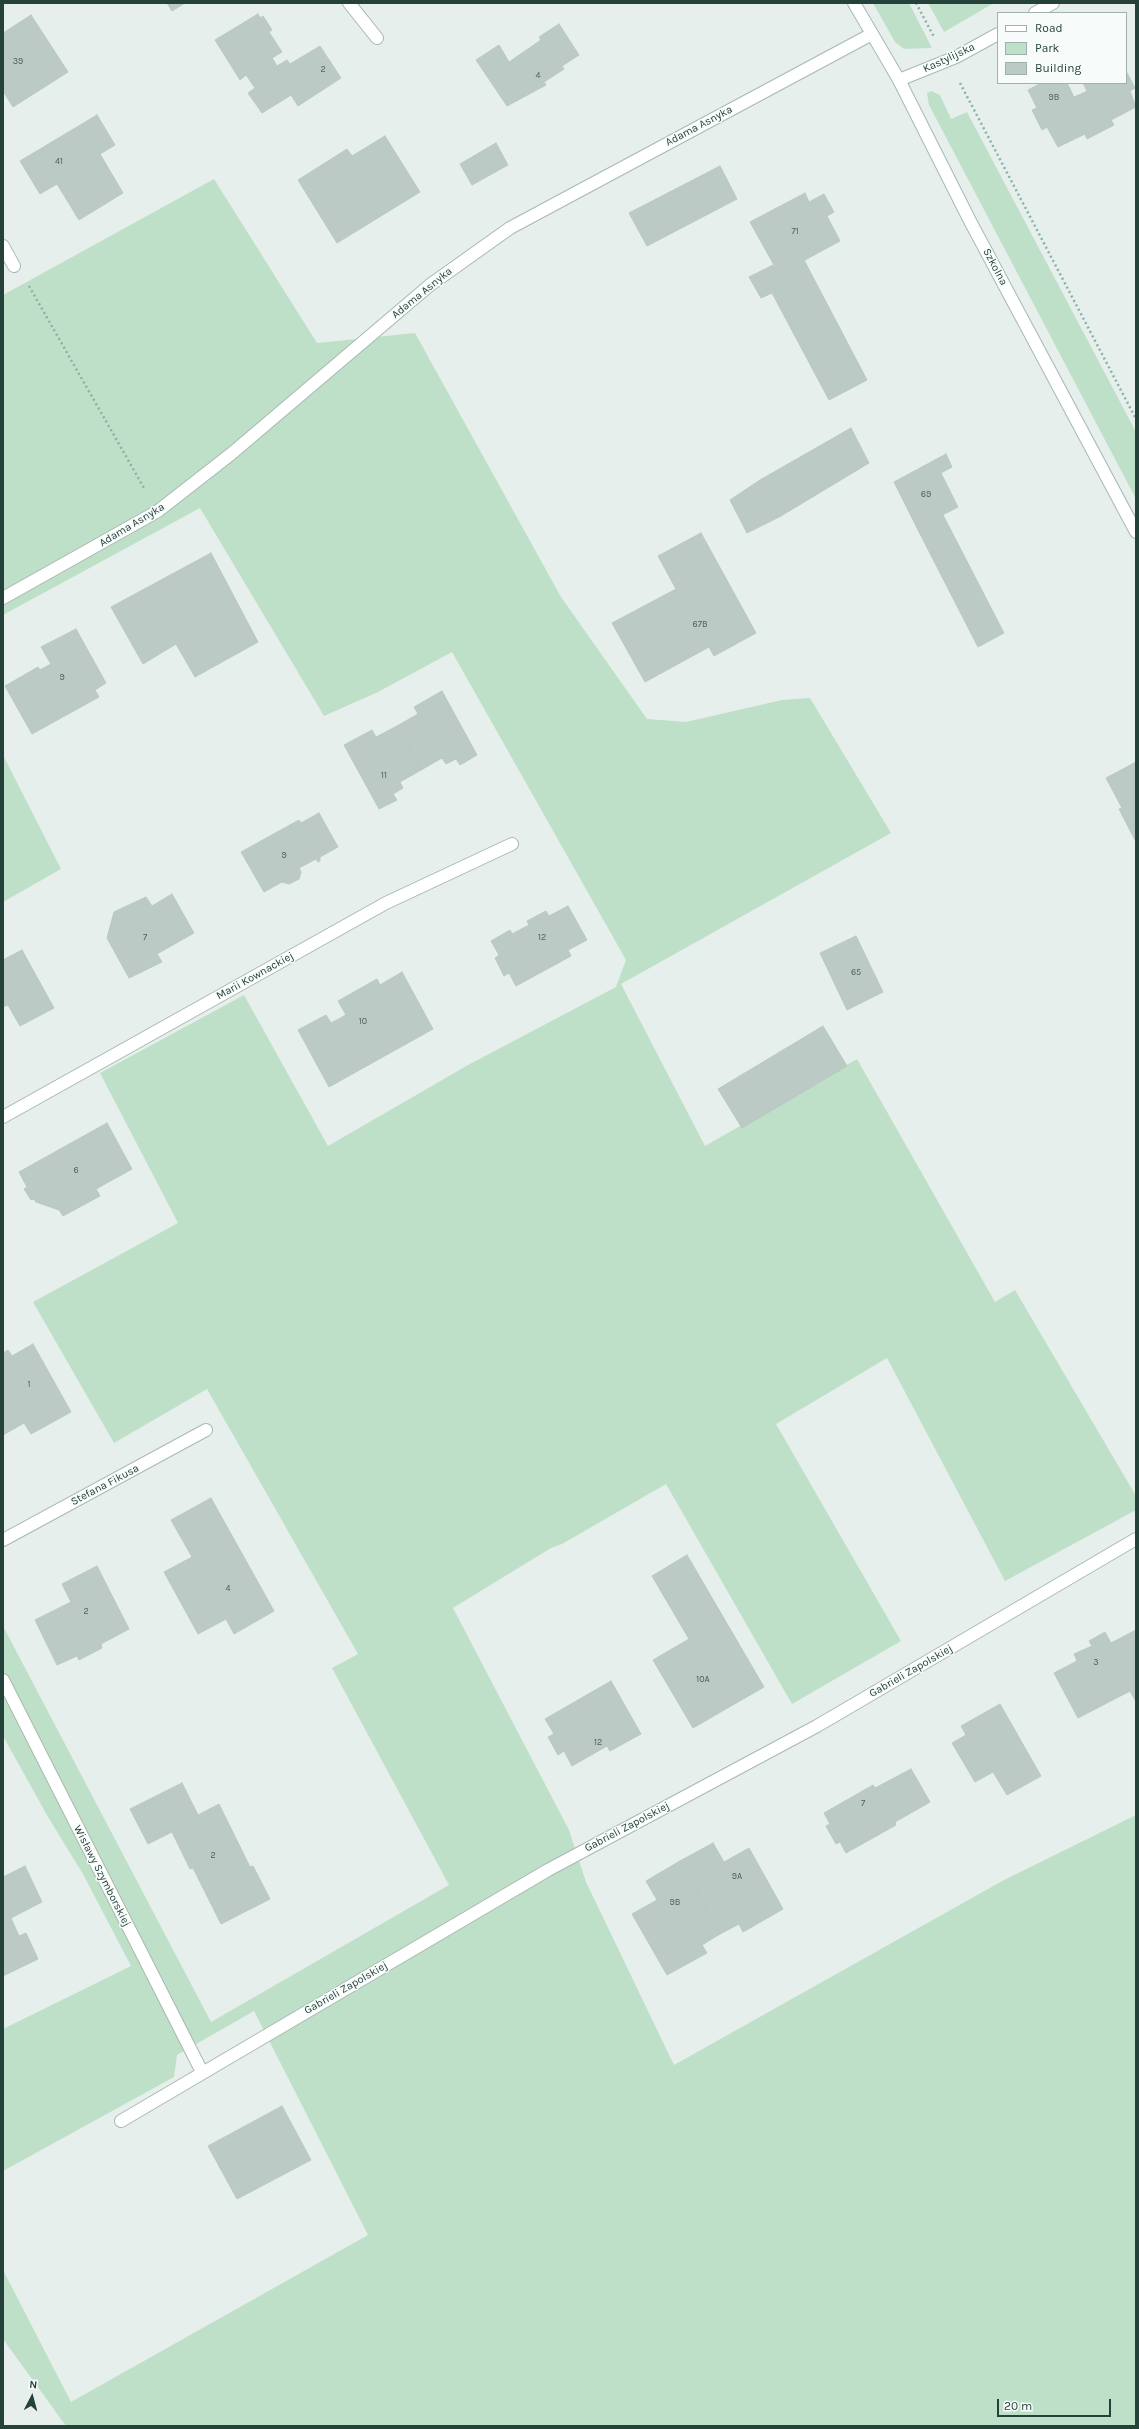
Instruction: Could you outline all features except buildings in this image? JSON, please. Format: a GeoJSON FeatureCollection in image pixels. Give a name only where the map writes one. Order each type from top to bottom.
{"type":"FeatureCollection","features":[{"type":"Feature","properties":{"kind":"street"},"geometry":{"type":"LineString","coordinates":[[349,3],[376,38]]}},
{"type":"Feature","properties":{"kind":"street","name":"Szkolna"},"geometry":{"type":"LineString","coordinates":[[854,3],[899,80],[970,221],[1136,532]]}},
{"type":"Feature","properties":{"kind":"street"},"geometry":{"type":"LineString","coordinates":[[1037,12],[1053,3]]}},
{"type":"Feature","properties":{"kind":"street","name":"Adama Asnyka"},"geometry":{"type":"LineString","coordinates":[[3,598],[158,511],[231,454],[430,285],[510,228],[872,34]]}},
{"type":"Feature","properties":{"kind":"street","name":"Kastylijska"},"geometry":{"type":"LineString","coordinates":[[899,80],[947,61],[997,35]]}},
{"type":"Feature","properties":{"kind":"street"},"geometry":{"type":"LineString","coordinates":[[3,246],[14,266]]}},
{"type":"Feature","properties":{"kind":"street","name":"Marii Kownackiej"},"geometry":{"type":"LineString","coordinates":[[3,1117],[386,903],[512,844]]}},
{"type":"Feature","properties":{"kind":"street","name":"Stefana Fikusa"},"geometry":{"type":"LineString","coordinates":[[3,1540],[206,1430]]}},
{"type":"Feature","properties":{"kind":"street","name":"Gabrieli Zapolskiej"},"geometry":{"type":"LineString","coordinates":[[121,2121],[548,1870],[817,1726],[1136,1539]]}},
{"type":"Feature","properties":{"kind":"street","name":"Wisławy Szymborskiej"},"geometry":{"type":"LineString","coordinates":[[3,1680],[202,2072]]}},
{"type":"Feature","properties":{"kind":"path"},"geometry":{"type":"LineString","coordinates":[[916,3],[1136,419]]}},
{"type":"Feature","properties":{"kind":"path"},"geometry":{"type":"LineString","coordinates":[[14,266],[33,292],[158,511]]}},
{"type":"Feature","properties":{"kind":"green space"},"geometry":{"type":"Polygon","coordinates":[[[873,3],[909,3],[932,48],[904,49],[895,42],[873,3]]]}},
{"type":"Feature","properties":{"kind":"green space"},"geometry":{"type":"Polygon","coordinates":[[[928,3],[994,3],[944,32],[928,3]]]}},
{"type":"Feature","properties":{"kind":"green space"},"geometry":{"type":"Polygon","coordinates":[[[931,91],[940,95],[951,119],[967,112],[1136,432],[1136,499],[929,105],[927,93],[931,91]]]}},
{"type":"Feature","properties":{"kind":"green space"},"geometry":{"type":"Polygon","coordinates":[[[214,179],[317,343],[415,333],[561,597],[647,719],[686,722],[782,700],[810,698],[891,833],[621,984],[705,1146],[857,1059],[995,1302],[1015,1290],[1136,1496],[1136,1510],[1005,1581],[887,1358],[776,1424],[901,1641],[792,1704],[666,1484],[562,1544],[551,1548],[453,1608],[569,1830],[586,1882],[674,2065],[1004,1880],[1136,1815],[1136,2426],[66,2426],[3,2339],[3,2270],[71,2402],[368,2235],[254,2011],[177,2055],[174,2077],[3,2171],[3,2029],[131,1966],[83,1874],[48,1817],[3,1736],[3,1626],[211,2022],[449,1885],[332,1668],[358,1654],[207,1389],[114,1443],[33,1302],[178,1223],[100,1073],[244,995],[328,1146],[468,1065],[616,987],[626,960],[452,652],[378,692],[324,716],[200,508],[3,615],[3,295],[214,179]]]}},
{"type":"Feature","properties":{"kind":"green space"},"geometry":{"type":"Polygon","coordinates":[[[3,755],[61,869],[3,902],[3,755]]]}}]}
